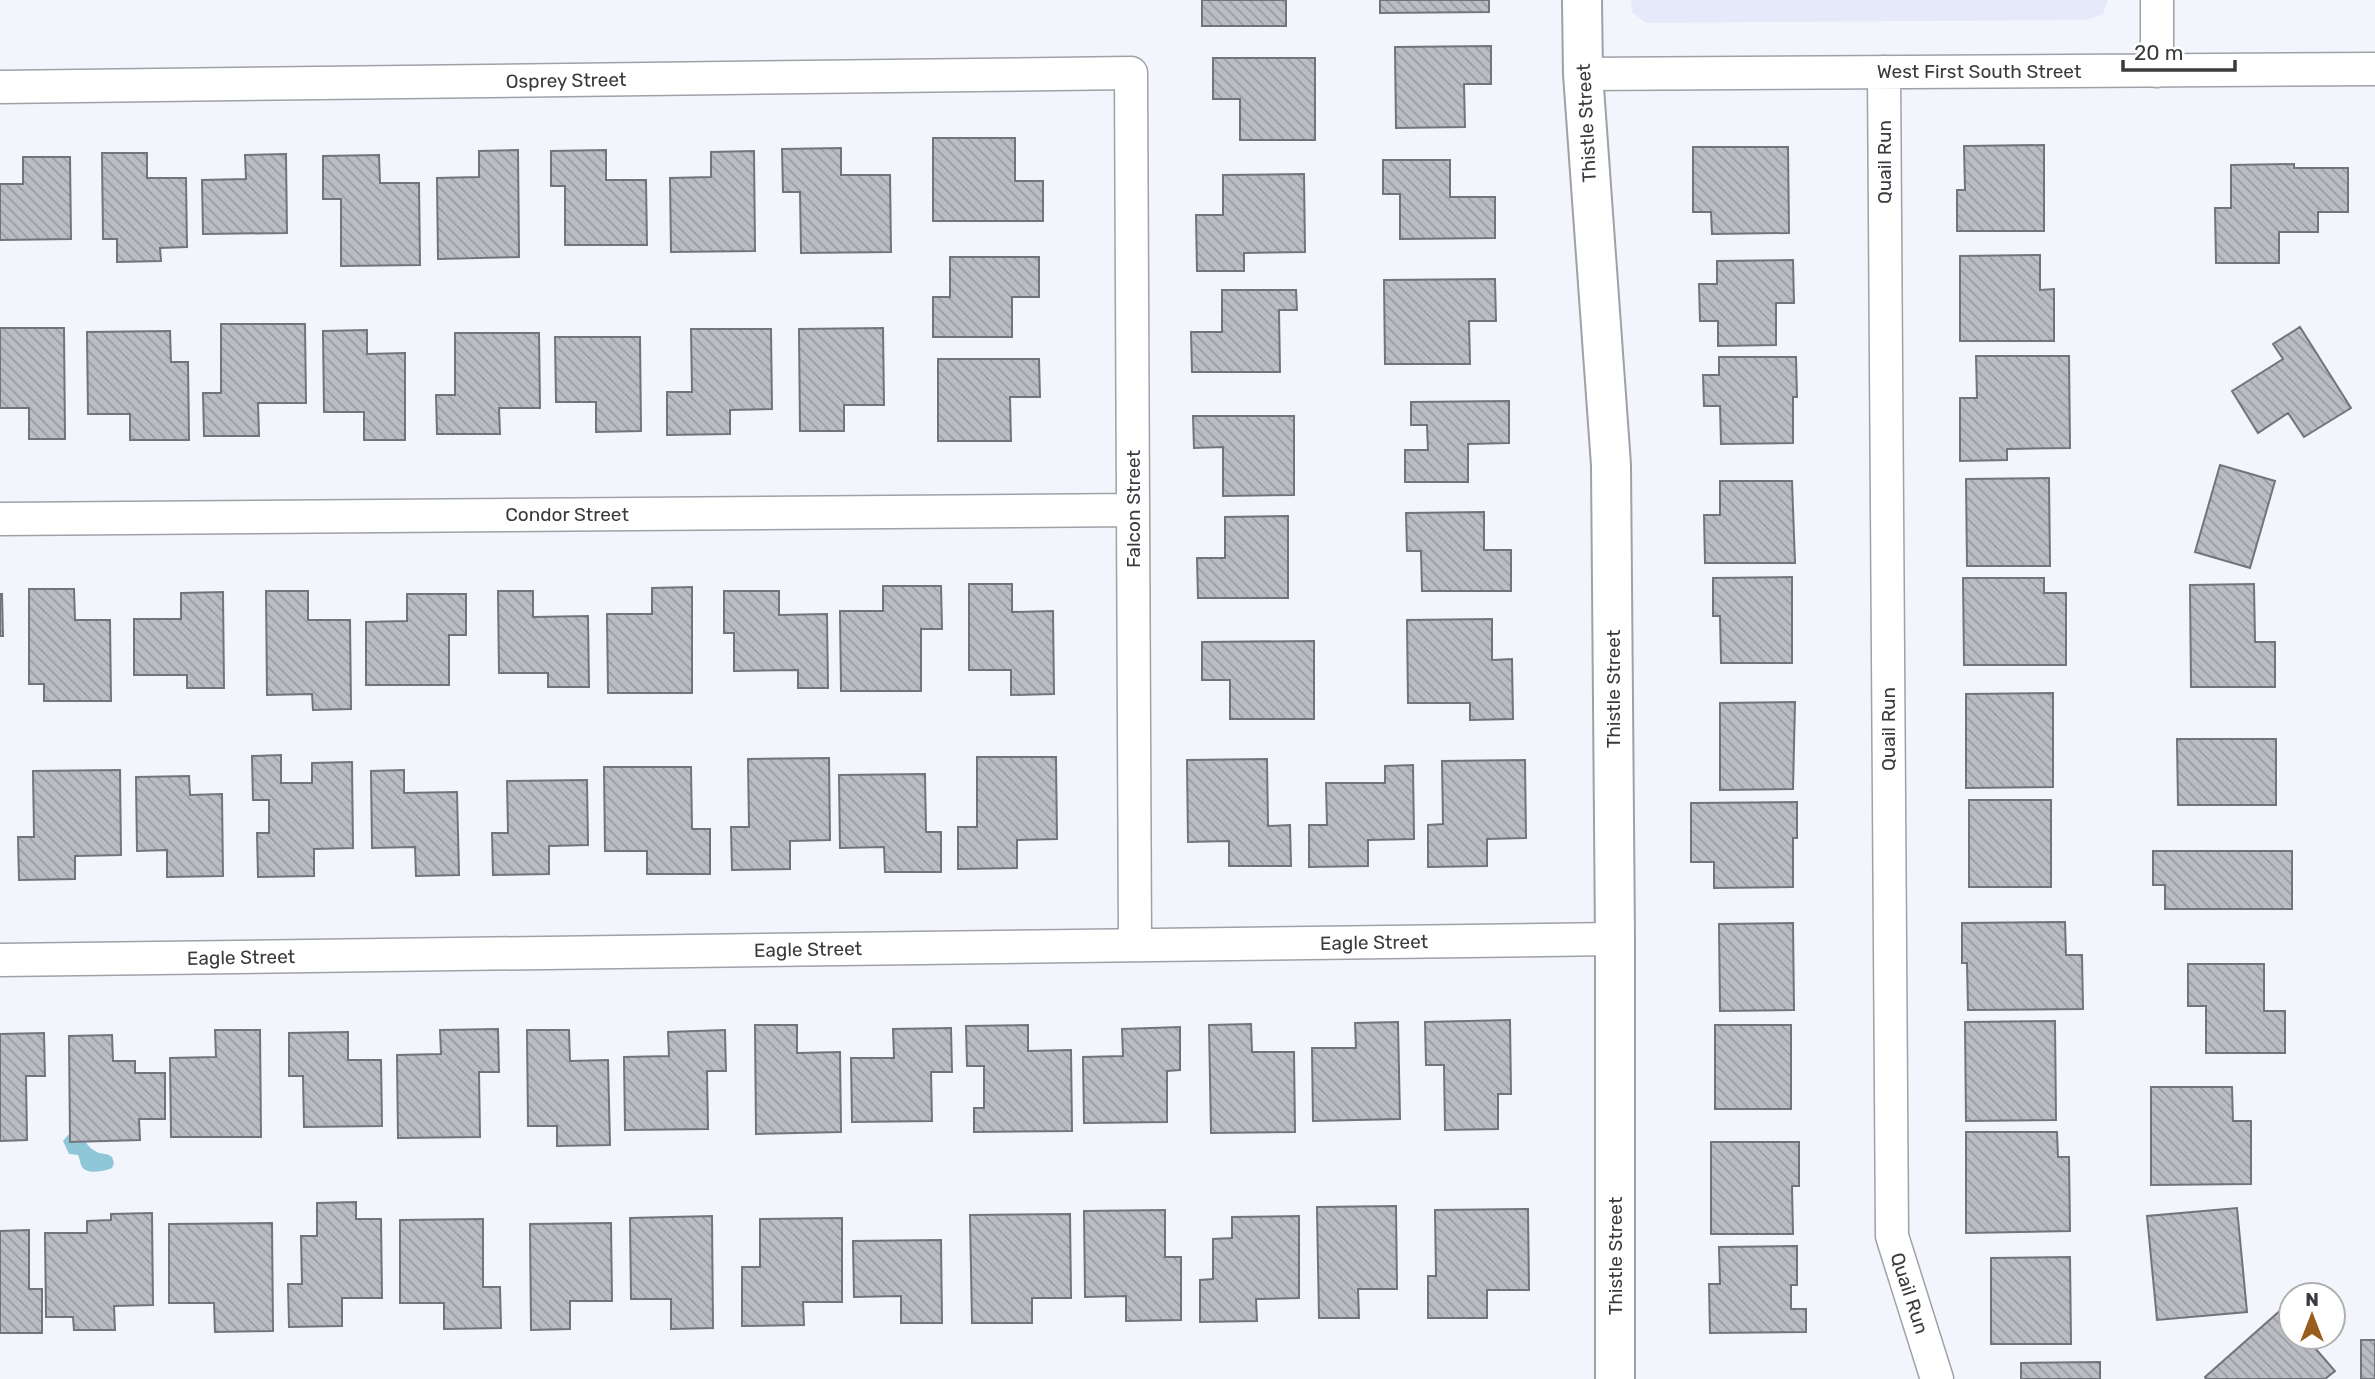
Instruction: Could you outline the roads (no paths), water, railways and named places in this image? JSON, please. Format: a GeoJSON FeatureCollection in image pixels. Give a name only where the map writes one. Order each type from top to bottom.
{"type":"FeatureCollection","features":[{"type":"Feature","properties":{"kind":"street","name":"Thistle Street"},"geometry":{"type":"LineString","coordinates":[[1582,0],[1583,74],[1611,465],[1615,1379]]}},
{"type":"Feature","properties":{"kind":"street"},"geometry":{"type":"LineString","coordinates":[[2157,0],[2157,71]]}},
{"type":"Feature","properties":{"kind":"street","name":"West First South Street"},"geometry":{"type":"LineString","coordinates":[[1583,74],[2375,69]]}},
{"type":"Feature","properties":{"kind":"street","name":"Quail Run"},"geometry":{"type":"LineString","coordinates":[[1884,72],[1892,1236],[1937,1379]]}},
{"type":"Feature","properties":{"kind":"street","name":"Osprey Street"},"geometry":{"type":"LineString","coordinates":[[0,87],[1131,73]]}},
{"type":"Feature","properties":{"kind":"street","name":"Falcon Street"},"geometry":{"type":"LineString","coordinates":[[1131,73],[1135,945]]}},
{"type":"Feature","properties":{"kind":"street","name":"Condor Street"},"geometry":{"type":"LineString","coordinates":[[0,519],[1133,510]]}},
{"type":"Feature","properties":{"kind":"street","name":"Eagle Street"},"geometry":{"type":"LineString","coordinates":[[0,960],[1615,939]]}},
{"type":"Feature","properties":{"kind":"water"},"geometry":{"type":"Polygon","coordinates":[[[78,1132],[92,1149],[112,1157],[112,1168],[88,1171],[82,1167],[78,1155],[69,1154],[63,1141],[68,1135],[78,1132]]]}}]}
